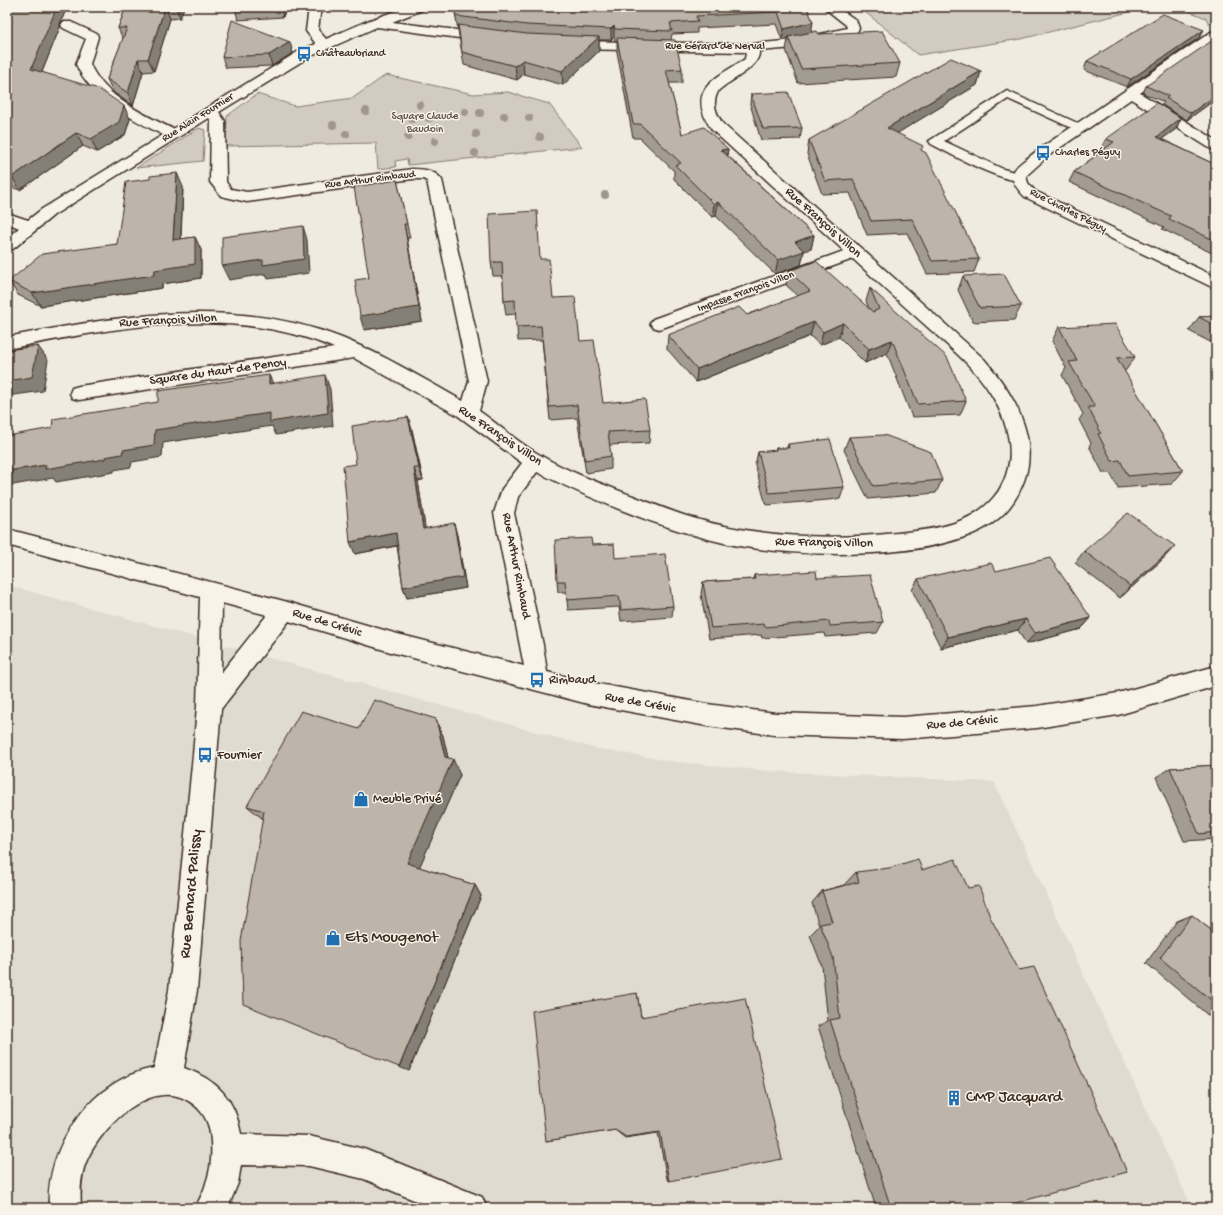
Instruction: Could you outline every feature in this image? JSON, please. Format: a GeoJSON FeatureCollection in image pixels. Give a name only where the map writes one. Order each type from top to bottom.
{"type":"FeatureCollection","features":[{"type":"Feature","properties":{"kind":"street"},"geometry":{"type":"LineString","coordinates":[[314,7],[312,31],[324,44]]}},
{"type":"Feature","properties":{"kind":"street","name":"Rue Alain Fournier"},"geometry":{"type":"LineString","coordinates":[[7,245],[48,212],[172,134],[304,54],[374,23],[418,7]]}},
{"type":"Feature","properties":{"kind":"street","name":"Rue Gérard de Nerval"},"geometry":{"type":"LineString","coordinates":[[555,44],[639,47],[752,48],[794,44],[851,31],[853,28],[852,24],[829,7]]}},
{"type":"Feature","properties":{"kind":"street"},"geometry":{"type":"LineString","coordinates":[[402,13],[430,29]]}},
{"type":"Feature","properties":{"kind":"street"},"geometry":{"type":"LineString","coordinates":[[374,23],[430,29],[498,39]]}},
{"type":"Feature","properties":{"kind":"street"},"geometry":{"type":"LineString","coordinates":[[67,25],[92,37],[92,41],[83,64],[88,76],[111,98],[132,112],[172,134]]}},
{"type":"Feature","properties":{"kind":"street","name":"Rue Charles Péguy"},"geometry":{"type":"LineString","coordinates":[[1216,35],[1080,128],[1019,172],[1018,177],[1021,186],[1030,194],[1216,284]]}},
{"type":"Feature","properties":{"kind":"street","name":"Rue François Villon"},"geometry":{"type":"LineString","coordinates":[[7,343],[97,326],[140,320],[197,317],[231,319],[274,325],[309,333],[358,351],[470,414],[534,461],[575,481],[666,518],[709,531],[760,542],[824,546],[885,544],[933,537],[963,529],[982,520],[996,510],[1008,496],[1016,478],[1020,456],[1013,420],[1006,401],[994,382],[978,363],[717,127],[710,119],[707,110],[708,95],[716,83],[750,62],[753,57],[752,48]]}},
{"type":"Feature","properties":{"kind":"street"},"geometry":{"type":"LineString","coordinates":[[1131,94],[1173,118],[1216,146]]}},
{"type":"Feature","properties":{"kind":"street","name":"Rue Arthur Rimbaud"},"geometry":{"type":"LineString","coordinates":[[211,110],[218,121],[218,182],[226,193],[247,196],[412,174],[430,176],[434,180],[478,381],[470,414]]}},
{"type":"Feature","properties":{"kind":"street"},"geometry":{"type":"LineString","coordinates":[[7,218],[29,226]]}},
{"type":"Feature","properties":{"kind":"street","name":"Impasse François Villon"},"geometry":{"type":"LineString","coordinates":[[659,323],[856,253]]}},
{"type":"Feature","properties":{"kind":"street","name":"Square du Haut de Penoy"},"geometry":{"type":"LineString","coordinates":[[79,392],[358,351]]}},
{"type":"Feature","properties":{"kind":"street","name":"Rue Arthur Rimbaud"},"geometry":{"type":"LineString","coordinates":[[534,461],[509,495],[504,512],[532,645],[537,680]]}},
{"type":"Feature","properties":{"kind":"street","name":"Rue de Crévic"},"geometry":{"type":"LineString","coordinates":[[7,537],[284,610],[394,643],[588,694],[707,715],[775,724],[903,728],[1037,717],[1118,704],[1175,689],[1216,676]]}},
{"type":"Feature","properties":{"kind":"street","name":"Rue Bernard Palissy"},"geometry":{"type":"LineString","coordinates":[[167,1080],[183,990],[209,706],[211,592]]}},
{"type":"Feature","properties":{"kind":"street"},"geometry":{"type":"LineString","coordinates":[[209,706],[284,610]]}},
{"type":"Feature","properties":{"kind":"street"},"geometry":{"type":"LineString","coordinates":[[65,1208],[66,1181],[72,1158],[83,1137],[97,1117],[125,1094],[145,1084],[167,1080],[185,1082],[202,1091],[216,1106],[225,1125],[228,1149],[224,1178],[211,1208]]}},
{"type":"Feature","properties":{"kind":"street"},"geometry":{"type":"LineString","coordinates":[[228,1149],[309,1151],[364,1164],[471,1208]]}},
{"type":"Feature","properties":{"kind":"lane"},"geometry":{"type":"LineString","coordinates":[[1018,177],[999,172],[935,141],[1007,94],[1080,128]]}},
{"type":"Feature","properties":{"kind":"shaded area"},"geometry":{"type":"Polygon","coordinates":[[[7,585],[594,748],[669,761],[769,771],[994,782],[1192,1208],[7,1208],[7,585]]]}},
{"type":"Feature","properties":{"kind":"green space"},"geometry":{"type":"Polygon","coordinates":[[[859,7],[1149,7],[1021,39],[918,55],[859,7]]]}},
{"type":"Feature","properties":{"kind":"green space"},"geometry":{"type":"Polygon","coordinates":[[[1178,7],[1216,7],[1216,19],[1209,24],[1206,18],[1178,7]]]}},
{"type":"Feature","properties":{"kind":"green space","name":"Square Claude Baudoin"},"geometry":{"type":"Polygon","coordinates":[[[386,75],[473,94],[508,92],[549,104],[582,147],[408,165],[407,159],[395,161],[396,167],[378,169],[376,143],[226,146],[227,116],[257,94],[295,106],[353,98],[386,75]]]}},
{"type":"Feature","properties":{"kind":"green space"},"geometry":{"type":"Polygon","coordinates":[[[199,128],[205,130],[203,161],[136,168],[199,128]]]}},
{"type":"Feature","properties":{"kind":"building"},"geometry":{"type":"Polygon","coordinates":[[[7,7],[55,7],[53,11],[54,14],[31,69],[99,89],[124,106],[119,122],[91,139],[76,133],[12,177],[7,175],[7,7]]]}},
{"type":"Feature","properties":{"kind":"building"},"geometry":{"type":"Polygon","coordinates":[[[126,7],[165,7],[148,59],[138,59],[128,93],[107,79],[127,28],[118,28],[126,7]]]}},
{"type":"Feature","properties":{"kind":"building"},"geometry":{"type":"Polygon","coordinates":[[[235,7],[260,7],[235,8],[235,7]]]}},
{"type":"Feature","properties":{"kind":"building"},"geometry":{"type":"Polygon","coordinates":[[[455,7],[807,7],[813,22],[784,29],[778,12],[696,16],[698,21],[670,23],[672,31],[615,29],[614,26],[611,29],[527,25],[456,16],[455,7]]]}},
{"type":"Feature","properties":{"kind":"building"},"geometry":{"type":"Polygon","coordinates":[[[1163,14],[1204,30],[1131,79],[1087,61],[1163,14]]]}},
{"type":"Feature","properties":{"kind":"building"},"geometry":{"type":"Polygon","coordinates":[[[232,20],[290,42],[269,55],[222,57],[232,20]]]}},
{"type":"Feature","properties":{"kind":"building"},"geometry":{"type":"Polygon","coordinates":[[[458,25],[527,34],[599,37],[562,71],[523,60],[515,66],[462,52],[458,25]]]}},
{"type":"Feature","properties":{"kind":"building"},"geometry":{"type":"Polygon","coordinates":[[[817,31],[819,34],[882,31],[900,63],[801,69],[788,37],[817,31]]]}},
{"type":"Feature","properties":{"kind":"building"},"geometry":{"type":"Polygon","coordinates":[[[617,38],[675,40],[682,69],[666,70],[682,134],[704,127],[728,149],[721,150],[814,235],[795,242],[804,251],[778,260],[718,202],[714,204],[675,165],[681,163],[640,124],[633,124],[617,38]]]}},
{"type":"Feature","properties":{"kind":"building"},"geometry":{"type":"Polygon","coordinates":[[[1216,38],[1216,95],[1191,113],[1166,98],[1169,96],[1146,86],[1216,38]]]}},
{"type":"Feature","properties":{"kind":"building"},"geometry":{"type":"Polygon","coordinates":[[[951,58],[981,71],[887,128],[923,146],[921,150],[926,153],[979,259],[932,261],[912,219],[871,221],[853,179],[825,181],[809,140],[951,58]]]}},
{"type":"Feature","properties":{"kind":"building"},"geometry":{"type":"Polygon","coordinates":[[[788,92],[802,128],[763,129],[751,94],[788,92]]]}},
{"type":"Feature","properties":{"kind":"building"},"geometry":{"type":"Polygon","coordinates":[[[1157,103],[1181,118],[1157,137],[1216,165],[1216,241],[1169,219],[1171,216],[1074,172],[1114,142],[1106,139],[1157,103]]]}},
{"type":"Feature","properties":{"kind":"building"},"geometry":{"type":"Polygon","coordinates":[[[177,173],[173,240],[195,237],[195,264],[155,270],[154,275],[32,293],[9,281],[42,254],[117,244],[126,182],[150,179],[150,176],[177,173]]]}},
{"type":"Feature","properties":{"kind":"building"},"geometry":{"type":"Polygon","coordinates":[[[397,180],[407,224],[404,224],[419,307],[360,316],[355,280],[369,278],[354,187],[397,180]]]}},
{"type":"Feature","properties":{"kind":"building"},"geometry":{"type":"Polygon","coordinates":[[[537,211],[540,259],[549,259],[553,298],[575,297],[580,341],[594,340],[603,403],[645,399],[650,430],[608,432],[611,456],[585,460],[577,405],[549,407],[541,326],[516,327],[515,300],[504,301],[502,262],[491,262],[489,214],[537,211]]]}},
{"type":"Feature","properties":{"kind":"building"},"geometry":{"type":"Polygon","coordinates":[[[303,226],[304,259],[263,265],[263,260],[222,266],[222,237],[303,226]]]}},
{"type":"Feature","properties":{"kind":"building"},"geometry":{"type":"Polygon","coordinates":[[[816,261],[873,312],[879,309],[870,288],[947,357],[966,401],[918,404],[892,340],[869,349],[843,323],[823,332],[814,322],[697,369],[668,335],[739,307],[747,315],[810,291],[789,271],[816,261]]]}},
{"type":"Feature","properties":{"kind":"building"},"geometry":{"type":"Polygon","coordinates":[[[1004,274],[1021,306],[980,308],[963,276],[1004,274]]]}},
{"type":"Feature","properties":{"kind":"building"},"geometry":{"type":"Polygon","coordinates":[[[1216,316],[1216,326],[1199,317],[1216,316]]]}},
{"type":"Feature","properties":{"kind":"building"},"geometry":{"type":"Polygon","coordinates":[[[1115,324],[1135,357],[1117,358],[1183,471],[1128,476],[1120,460],[1112,461],[1098,434],[1101,433],[1088,407],[1095,407],[1069,362],[1077,361],[1059,327],[1115,324]]]}},
{"type":"Feature","properties":{"kind":"building"},"geometry":{"type":"Polygon","coordinates":[[[38,346],[32,377],[7,381],[7,350],[38,346]]]}},
{"type":"Feature","properties":{"kind":"building"},"geometry":{"type":"Polygon","coordinates":[[[269,375],[269,384],[325,375],[328,413],[270,422],[270,413],[155,430],[154,445],[123,450],[122,454],[105,457],[105,459],[45,469],[46,465],[7,471],[7,436],[52,428],[53,419],[158,402],[158,391],[269,375]]]}},
{"type":"Feature","properties":{"kind":"building"},"geometry":{"type":"Polygon","coordinates":[[[408,417],[419,468],[414,468],[423,529],[454,523],[463,577],[403,587],[396,533],[350,542],[343,466],[356,464],[352,426],[408,417]]]}},
{"type":"Feature","properties":{"kind":"building"},"geometry":{"type":"Polygon","coordinates":[[[884,435],[931,452],[942,480],[873,486],[849,437],[884,435]]]}},
{"type":"Feature","properties":{"kind":"building"},"geometry":{"type":"Polygon","coordinates":[[[830,439],[844,487],[769,493],[758,452],[776,450],[776,448],[789,448],[788,444],[830,439]]]}},
{"type":"Feature","properties":{"kind":"building"},"geometry":{"type":"Polygon","coordinates":[[[1128,513],[1175,546],[1130,586],[1084,551],[1128,513]]]}},
{"type":"Feature","properties":{"kind":"building"},"geometry":{"type":"Polygon","coordinates":[[[591,538],[592,545],[614,544],[615,558],[665,554],[673,606],[621,610],[619,596],[567,600],[565,581],[557,581],[555,540],[591,538]]]}},
{"type":"Feature","properties":{"kind":"building"},"geometry":{"type":"Polygon","coordinates":[[[1050,558],[1091,618],[1035,633],[1026,619],[948,637],[918,579],[991,563],[996,571],[1050,558]]]}},
{"type":"Feature","properties":{"kind":"building"},"geometry":{"type":"Polygon","coordinates":[[[816,571],[817,578],[870,575],[883,622],[830,626],[829,621],[765,627],[764,624],[711,628],[703,582],[755,579],[754,575],[816,571]]]}},
{"type":"Feature","properties":{"kind":"building"},"geometry":{"type":"Polygon","coordinates":[[[374,700],[436,719],[445,757],[453,759],[407,863],[475,885],[399,1067],[243,1004],[241,941],[264,811],[247,806],[301,711],[359,729],[374,700]]]}},
{"type":"Feature","properties":{"kind":"building"},"geometry":{"type":"Polygon","coordinates":[[[1216,765],[1216,832],[1199,834],[1170,768],[1216,765]]]}},
{"type":"Feature","properties":{"kind":"building","name":"CMP Jacquard"},"geometry":{"type":"Polygon","coordinates":[[[918,859],[922,870],[955,859],[968,888],[979,886],[990,917],[1019,970],[1034,967],[1127,1172],[998,1208],[891,1208],[830,1020],[840,1018],[833,957],[820,924],[832,922],[822,891],[859,882],[856,872],[889,868],[918,859]]]}},
{"type":"Feature","properties":{"kind":"building"},"geometry":{"type":"Polygon","coordinates":[[[1192,915],[1216,934],[1216,1004],[1160,958],[1192,915]]]}},
{"type":"Feature","properties":{"kind":"building"},"geometry":{"type":"Polygon","coordinates":[[[637,993],[641,1017],[745,998],[782,1159],[669,1181],[660,1132],[626,1137],[615,1130],[546,1141],[532,1011],[637,993]]]}},
{"type":"Feature","properties":{"kind":"place","name":"Châteaubriand"},"geometry":{"type":"Point","coordinates":[304,54]}},
{"type":"Feature","properties":{"kind":"place","name":"Charles Péguy"},"geometry":{"type":"Point","coordinates":[1043,153]}},
{"type":"Feature","properties":{"kind":"place","name":"Rimbaud"},"geometry":{"type":"Point","coordinates":[537,680]}},
{"type":"Feature","properties":{"kind":"place","name":"Fournier"},"geometry":{"type":"Point","coordinates":[205,755]}},
{"type":"Feature","properties":{"kind":"place","name":"Meuble Privé"},"geometry":{"type":"Point","coordinates":[361,799]}},
{"type":"Feature","properties":{"kind":"place","name":"Ets Mougenot"},"geometry":{"type":"Point","coordinates":[333,938]}},
{"type":"Feature","properties":{"kind":"place","name":"CMP Jacquard"},"geometry":{"type":"Point","coordinates":[954,1098]}}]}
